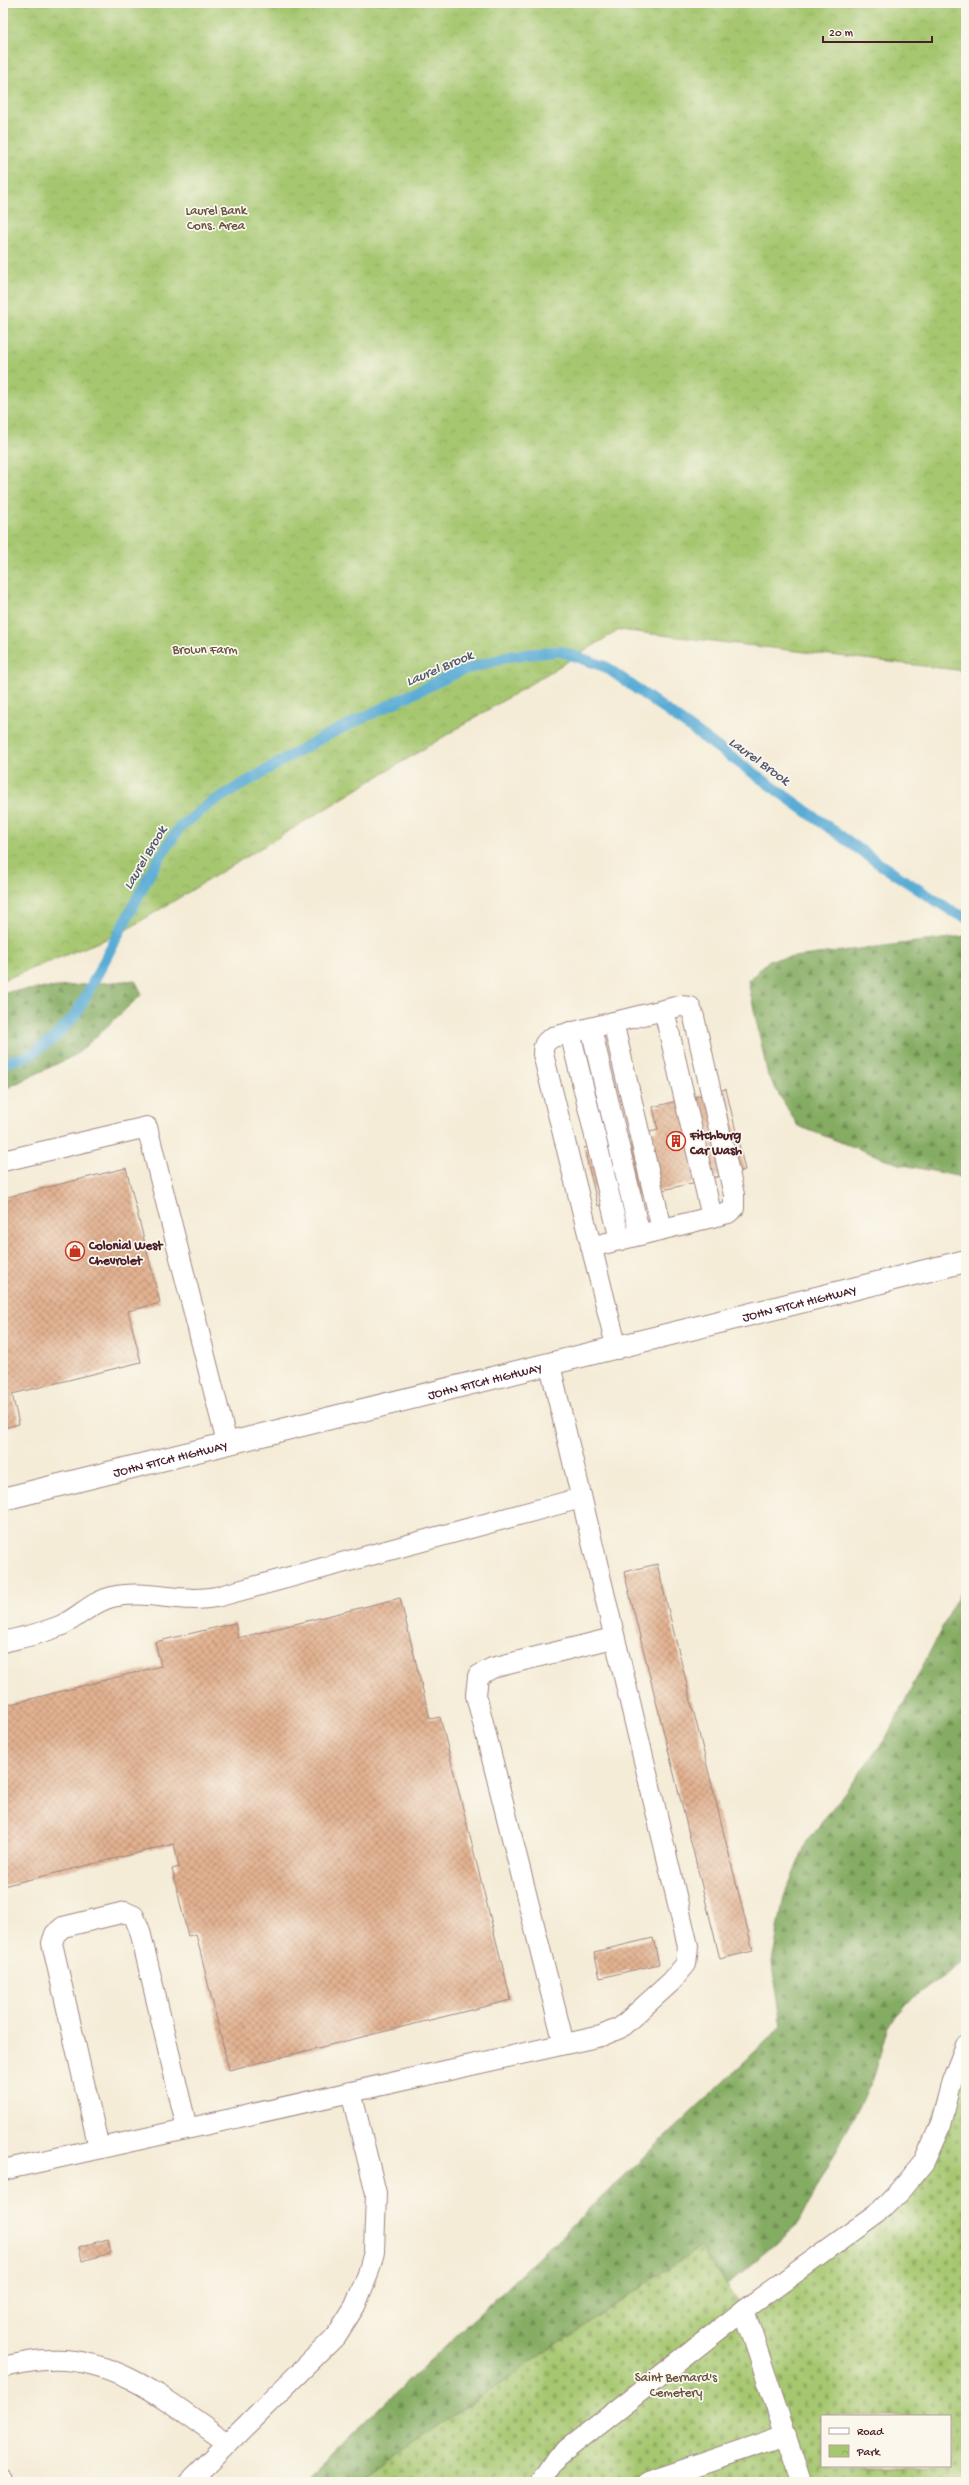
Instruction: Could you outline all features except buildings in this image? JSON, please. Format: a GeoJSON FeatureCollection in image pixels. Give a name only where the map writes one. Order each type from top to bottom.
{"type":"FeatureCollection","features":[{"type":"Feature","properties":{"kind":"main road","name":"JOHN FITCH HIGHWAY"},"geometry":{"type":"LineString","coordinates":[[3,1499],[227,1443],[617,1349],[966,1261]]}},
{"type":"Feature","properties":{"kind":"lane"},"geometry":{"type":"LineString","coordinates":[[591,1247],[718,1215],[734,1208],[734,1195],[694,1017],[690,1007],[672,1008],[570,1032],[553,1037],[544,1043],[543,1054],[591,1247],[617,1349]]}},
{"type":"Feature","properties":{"kind":"lane"},"geometry":{"type":"LineString","coordinates":[[672,1008],[718,1215]]}},
{"type":"Feature","properties":{"kind":"lane"},"geometry":{"type":"LineString","coordinates":[[613,1022],[662,1229]]}},
{"type":"Feature","properties":{"kind":"lane"},"geometry":{"type":"LineString","coordinates":[[591,1028],[640,1235]]}},
{"type":"Feature","properties":{"kind":"lane"},"geometry":{"type":"LineString","coordinates":[[570,1032],[620,1240]]}},
{"type":"Feature","properties":{"kind":"lane"},"geometry":{"type":"LineString","coordinates":[[3,1161],[147,1127],[227,1443]]}},
{"type":"Feature","properties":{"kind":"lane"},"geometry":{"type":"LineString","coordinates":[[3,2170],[601,2036],[620,2028],[671,1982],[686,1964],[688,1946],[550,1365]]}},
{"type":"Feature","properties":{"kind":"lane"},"geometry":{"type":"LineString","coordinates":[[3,1642],[64,1624],[95,1604],[110,1598],[145,1595],[198,1600],[216,1597],[581,1498]]}},
{"type":"Feature","properties":{"kind":"lane"},"geometry":{"type":"LineString","coordinates":[[564,2044],[476,1695],[476,1685],[478,1676],[492,1668],[614,1638]]}},
{"type":"Feature","properties":{"kind":"lane"},"geometry":{"type":"LineString","coordinates":[[98,2148],[52,1943],[55,1934],[63,1927],[125,1912],[134,1916],[140,1931],[187,2128]]}},
{"type":"Feature","properties":{"kind":"lane"},"geometry":{"type":"LineString","coordinates":[[540,2482],[557,2457],[744,2310],[878,2213],[900,2191],[924,2162],[941,2124],[952,2081],[966,2045]]}},
{"type":"Feature","properties":{"kind":"lane"},"geometry":{"type":"LineString","coordinates":[[189,2482],[336,2336],[355,2306],[368,2274],[374,2252],[376,2194],[351,2092]]}},
{"type":"Feature","properties":{"kind":"lane"},"geometry":{"type":"LineString","coordinates":[[744,2310],[802,2482]]}},
{"type":"Feature","properties":{"kind":"lane"},"geometry":{"type":"LineString","coordinates":[[3,2367],[49,2360],[98,2366],[118,2371],[149,2389],[228,2443]]}},
{"type":"Feature","properties":{"kind":"lane"},"geometry":{"type":"LineString","coordinates":[[648,2482],[786,2436]]}},
{"type":"Feature","properties":{"kind":"green space"},"geometry":{"type":"Polygon","coordinates":[[[3,3],[966,3],[966,671],[619,630],[121,933],[3,980],[3,3]]]}},
{"type":"Feature","properties":{"kind":"green space"},"geometry":{"type":"Polygon","coordinates":[[[966,936],[966,1178],[899,1164],[798,1126],[768,1076],[748,981],[769,960],[966,936]]]}},
{"type":"Feature","properties":{"kind":"green space"},"geometry":{"type":"Polygon","coordinates":[[[135,980],[142,994],[77,1054],[3,1090],[3,992],[135,980]]]}},
{"type":"Feature","properties":{"kind":"green space"},"geometry":{"type":"Polygon","coordinates":[[[966,1581],[966,1960],[913,1998],[888,2026],[873,2079],[799,2223],[727,2285],[700,2247],[356,2482],[302,2482],[782,2026],[772,1962],[784,1897],[806,1843],[886,1738],[966,1581]]]}},
{"type":"Feature","properties":{"kind":"green space","name":"Saint Bernard's Cemetery"},"geometry":{"type":"Polygon","coordinates":[[[966,2045],[966,2482],[356,2482],[700,2247],[744,2310],[900,2191],[966,2045]]]}},
{"type":"Feature","properties":{"kind":"waterway","name":"Laurel Brook"},"geometry":{"type":"LineString","coordinates":[[3,1063],[28,1056],[53,1039],[77,1013],[153,868],[179,828],[209,804],[321,738],[460,671],[511,656],[560,651],[606,667],[881,865],[955,913],[966,917]]}},
{"type":"Feature","properties":{"kind":"place","name":"Fitchburg Car Wash"},"geometry":{"type":"Point","coordinates":[676,1141]}},
{"type":"Feature","properties":{"kind":"place","name":"Colonial West Chevrolet"},"geometry":{"type":"Point","coordinates":[75,1251]}},
{"type":"Feature","properties":{"kind":"park label","name":"Laurel Bank Cons. Area"},"geometry":{"type":"Point","coordinates":[216,216]}},
{"type":"Feature","properties":{"kind":"park label","name":"Brown Farm"},"geometry":{"type":"Point","coordinates":[205,648]}}]}
